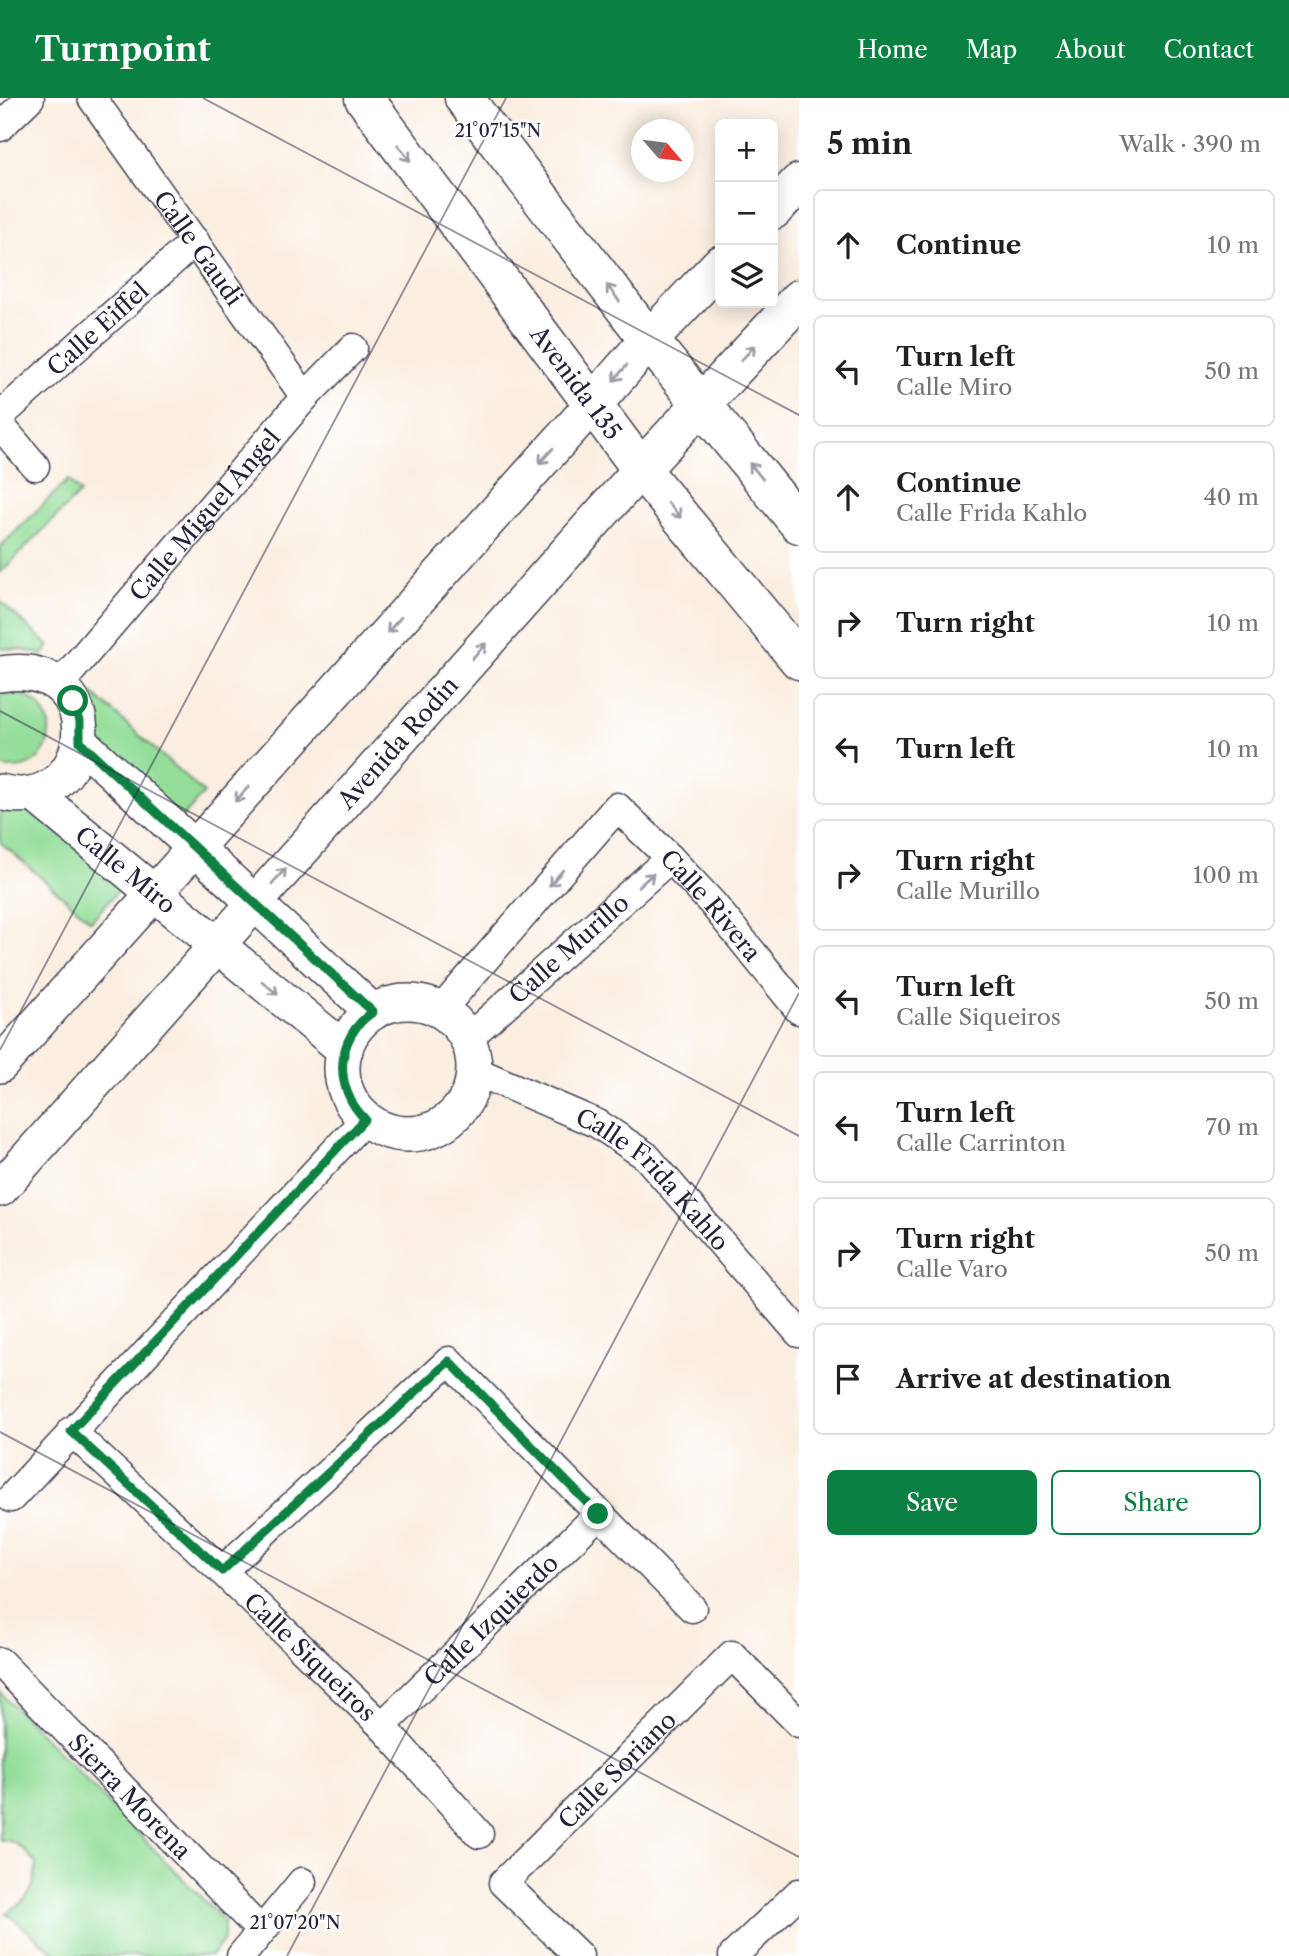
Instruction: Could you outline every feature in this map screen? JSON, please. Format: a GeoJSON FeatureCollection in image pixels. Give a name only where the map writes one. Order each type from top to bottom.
{"type":"FeatureCollection","features":[{"type":"Feature","properties":{"kind":"main road","name":"Avenida 135"},"geometry":{"type":"LineString","coordinates":[[364,98],[640,470],[799,660]]}},
{"type":"Feature","properties":{"kind":"main road"},"geometry":{"type":"LineString","coordinates":[[464,98],[649,340],[799,524]]}},
{"type":"Feature","properties":{"kind":"main road"},"geometry":{"type":"LineString","coordinates":[[778,205],[799,183]]}},
{"type":"Feature","properties":{"kind":"main road"},"geometry":{"type":"LineString","coordinates":[[592,405],[715,270]]}},
{"type":"Feature","properties":{"kind":"main road","name":"Avenida Rodin"},"geometry":{"type":"LineString","coordinates":[[640,470],[799,299]]}},
{"type":"Feature","properties":{"kind":"street"},"geometry":{"type":"LineString","coordinates":[[0,127],[30,98]]}},
{"type":"Feature","properties":{"kind":"street","name":"Calle Gaudi"},"geometry":{"type":"LineString","coordinates":[[92,98],[305,397]]}},
{"type":"Feature","properties":{"kind":"street","name":"Calle Eiffel"},"geometry":{"type":"LineString","coordinates":[[0,416],[195,241]]}},
{"type":"Feature","properties":{"kind":"street","name":"Calle Miguel Ángel"},"geometry":{"type":"LineString","coordinates":[[59,685],[305,397],[353,348]]}},
{"type":"Feature","properties":{"kind":"street"},"geometry":{"type":"LineString","coordinates":[[0,1065],[592,405]]}},
{"type":"Feature","properties":{"kind":"street"},"geometry":{"type":"LineString","coordinates":[[0,425],[35,466]]}},
{"type":"Feature","properties":{"kind":"street","name":"Avenida Rodin"},"geometry":{"type":"LineString","coordinates":[[0,1189],[640,470]]}},
{"type":"Feature","properties":{"kind":"street"},"geometry":{"type":"LineString","coordinates":[[0,674],[20,671],[41,675],[59,685],[73,701],[80,721],[80,742],[72,765],[56,783],[34,794],[13,795],[0,792]]}},
{"type":"Feature","properties":{"kind":"street"},"geometry":{"type":"LineString","coordinates":[[80,742],[373,1012]]}},
{"type":"Feature","properties":{"kind":"street","name":"Calle Miro"},"geometry":{"type":"LineString","coordinates":[[34,794],[218,944]]}},
{"type":"Feature","properties":{"kind":"street","name":"Calle Rivera"},"geometry":{"type":"LineString","coordinates":[[617,807],[712,903],[799,1010]]}},
{"type":"Feature","properties":{"kind":"street","name":"Calle Murillo"},"geometry":{"type":"LineString","coordinates":[[440,1011],[617,807]]}},
{"type":"Feature","properties":{"kind":"street","name":"Calle Murillo"},"geometry":{"type":"LineString","coordinates":[[470,1055],[670,858]]}},
{"type":"Feature","properties":{"kind":"street"},"geometry":{"type":"LineString","coordinates":[[218,944],[345,1050]]}},
{"type":"Feature","properties":{"kind":"street"},"geometry":{"type":"LineString","coordinates":[[411,1003],[440,1011],[453,1021],[470,1055],[470,1089],[462,1105],[450,1119],[434,1129],[416,1133],[386,1131],[365,1119],[355,1109],[346,1091],[342,1063],[345,1050],[358,1026],[373,1012],[395,1004],[411,1003]]}},
{"type":"Feature","properties":{"kind":"street","name":"Calle Frida Kahlo"},"geometry":{"type":"LineString","coordinates":[[470,1055],[598,1124],[646,1156],[799,1332]]}},
{"type":"Feature","properties":{"kind":"street"},"geometry":{"type":"LineString","coordinates":[[11,1498],[365,1119]]}},
{"type":"Feature","properties":{"kind":"street"},"geometry":{"type":"LineString","coordinates":[[222,1571],[449,1361],[692,1608]]}},
{"type":"Feature","properties":{"kind":"street","name":"Calle Siqueiros"},"geometry":{"type":"LineString","coordinates":[[71,1431],[383,1726],[479,1834]]}},
{"type":"Feature","properties":{"kind":"street","name":"Calle Izquierdo"},"geometry":{"type":"LineString","coordinates":[[383,1726],[598,1514]]}},
{"type":"Feature","properties":{"kind":"street","name":"Calle Soriano"},"geometry":{"type":"LineString","coordinates":[[579,1956],[503,1883],[732,1655],[799,1723]]}},
{"type":"Feature","properties":{"kind":"street","name":"Sierra Morena"},"geometry":{"type":"LineString","coordinates":[[0,1662],[261,1931]]}},
{"type":"Feature","properties":{"kind":"street"},"geometry":{"type":"LineString","coordinates":[[241,1956],[302,1882]]}},
{"type":"Feature","properties":{"kind":"street"},"geometry":{"type":"LineString","coordinates":[[733,1956],[799,1893]]}},
{"type":"Feature","properties":{"kind":"green space"},"geometry":{"type":"Polygon","coordinates":[[[68,480],[80,493],[0,573],[0,547],[68,480]]]}},
{"type":"Feature","properties":{"kind":"green space"},"geometry":{"type":"Polygon","coordinates":[[[0,601],[49,646],[43,655],[0,648],[0,601]]]}},
{"type":"Feature","properties":{"kind":"green space"},"geometry":{"type":"Polygon","coordinates":[[[81,683],[204,793],[182,818],[93,742],[78,687],[81,683]]]}},
{"type":"Feature","properties":{"kind":"green space"},"geometry":{"type":"Polygon","coordinates":[[[14,692],[32,700],[44,712],[49,726],[43,753],[32,763],[18,768],[0,766],[0,695],[14,692]]]}},
{"type":"Feature","properties":{"kind":"green space"},"geometry":{"type":"Polygon","coordinates":[[[29,810],[123,885],[91,921],[0,842],[0,811],[29,810]]]}},
{"type":"Feature","properties":{"kind":"green space"},"geometry":{"type":"Polygon","coordinates":[[[0,1692],[224,1921],[224,1940],[211,1956],[59,1956],[6,1913],[29,1894],[36,1864],[16,1844],[0,1840],[0,1692]]]}},
{"type":"Feature","properties":{"kind":"route"},"geometry":{"type":"LineString","coordinates":[[73,701],[80,721],[80,742],[373,1012],[350,1037],[342,1063],[346,1091],[355,1109],[365,1119],[71,1431],[222,1571],[449,1361],[598,1514]]}}]}
